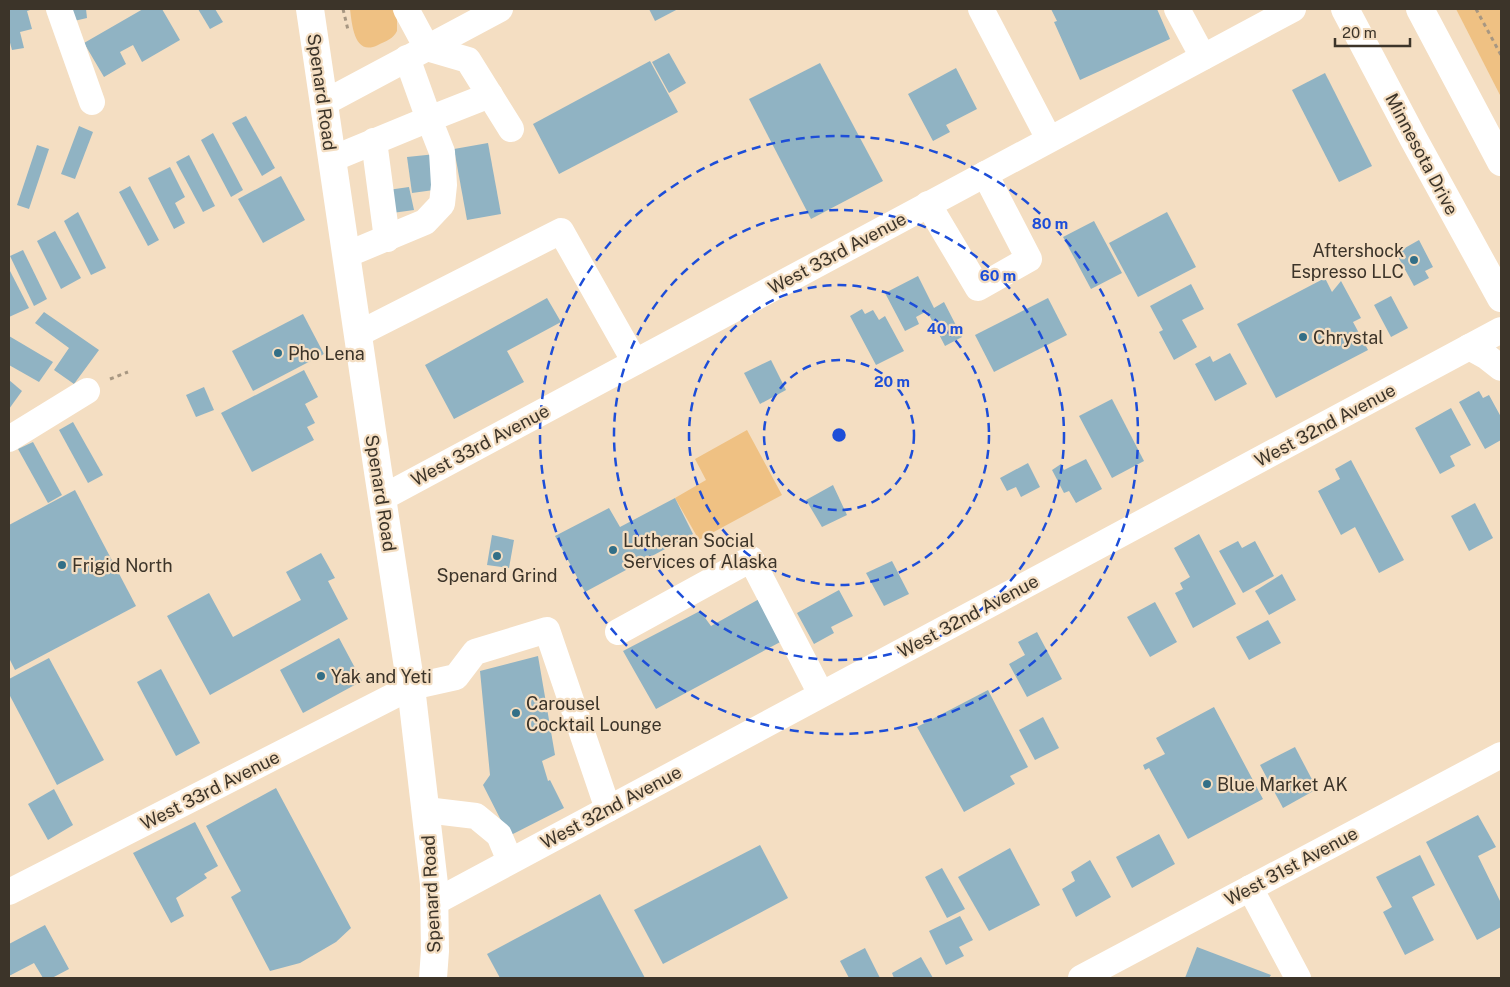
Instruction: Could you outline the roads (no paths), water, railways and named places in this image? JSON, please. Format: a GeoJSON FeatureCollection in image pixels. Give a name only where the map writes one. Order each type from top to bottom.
{"type":"FeatureCollection","features":[{"type":"Feature","properties":{"kind":"main road","name":"Spenard Road"},"geometry":{"type":"LineString","coordinates":[[310,9],[411,687],[435,902],[433,978]]}},
{"type":"Feature","properties":{"kind":"main road","name":"Minnesota Drive"},"geometry":{"type":"LineString","coordinates":[[1345,9],[1501,298]]}},
{"type":"Feature","properties":{"kind":"main road"},"geometry":{"type":"LineString","coordinates":[[1420,9],[1501,162]]}},
{"type":"Feature","properties":{"kind":"street"},"geometry":{"type":"LineString","coordinates":[[59,9],[92,102]]}},
{"type":"Feature","properties":{"kind":"street"},"geometry":{"type":"LineString","coordinates":[[346,255],[425,222],[442,204],[444,185],[442,152],[429,119],[417,53],[406,9]]}},
{"type":"Feature","properties":{"kind":"street"},"geometry":{"type":"LineString","coordinates":[[324,103],[500,9]]}},
{"type":"Feature","properties":{"kind":"street"},"geometry":{"type":"LineString","coordinates":[[981,9],[1049,139]]}},
{"type":"Feature","properties":{"kind":"street","name":"West 33rd Avenue"},"geometry":{"type":"LineString","coordinates":[[382,498],[1293,9]]}},
{"type":"Feature","properties":{"kind":"street"},"geometry":{"type":"LineString","coordinates":[[1185,11],[1203,57]]}},
{"type":"Feature","properties":{"kind":"street"},"geometry":{"type":"LineString","coordinates":[[417,53],[468,60],[511,128]]}},
{"type":"Feature","properties":{"kind":"street"},"geometry":{"type":"LineString","coordinates":[[332,159],[490,95]]}},
{"type":"Feature","properties":{"kind":"street"},"geometry":{"type":"LineString","coordinates":[[374,141],[387,239]]}},
{"type":"Feature","properties":{"kind":"street"},"geometry":{"type":"LineString","coordinates":[[928,204],[978,288],[1029,259],[985,174]]}},
{"type":"Feature","properties":{"kind":"street"},"geometry":{"type":"LineString","coordinates":[[358,334],[561,231],[635,362]]}},
{"type":"Feature","properties":{"kind":"street","name":"West 32nd Avenue"},"geometry":{"type":"LineString","coordinates":[[435,902],[1501,330]]}},
{"type":"Feature","properties":{"kind":"street"},"geometry":{"type":"LineString","coordinates":[[1469,347],[1487,357],[1501,368]]}},
{"type":"Feature","properties":{"kind":"street"},"geometry":{"type":"LineString","coordinates":[[9,440],[87,391]]}},
{"type":"Feature","properties":{"kind":"street"},"geometry":{"type":"LineString","coordinates":[[618,632],[751,559],[822,694]]}},
{"type":"Feature","properties":{"kind":"street","name":"West 33rd Avenue"},"geometry":{"type":"LineString","coordinates":[[9,892],[411,687],[456,677],[475,652],[547,630],[608,809]]}},
{"type":"Feature","properties":{"kind":"street","name":"West 31st Avenue"},"geometry":{"type":"LineString","coordinates":[[1081,978],[1109,972],[1250,888],[1501,755]]}},
{"type":"Feature","properties":{"kind":"street"},"geometry":{"type":"LineString","coordinates":[[426,810],[476,816],[499,835],[510,861]]}},
{"type":"Feature","properties":{"kind":"street"},"geometry":{"type":"LineString","coordinates":[[1250,888],[1298,978]]}},
{"type":"Feature","properties":{"kind":"place","name":"Aftershock Espresso LLC"},"geometry":{"type":"Point","coordinates":[1414,260]}},
{"type":"Feature","properties":{"kind":"place","name":"Chrystal"},"geometry":{"type":"Point","coordinates":[1303,337]}},
{"type":"Feature","properties":{"kind":"place","name":"Pho Lena"},"geometry":{"type":"Point","coordinates":[278,353]}},
{"type":"Feature","properties":{"kind":"place","name":"Lutheran Social Services of Alaska"},"geometry":{"type":"Point","coordinates":[613,550]}},
{"type":"Feature","properties":{"kind":"place","name":"Spenard Grind"},"geometry":{"type":"Point","coordinates":[497,556]}},
{"type":"Feature","properties":{"kind":"place","name":"Frigid North"},"geometry":{"type":"Point","coordinates":[62,565]}},
{"type":"Feature","properties":{"kind":"place","name":"Yak and Yeti"},"geometry":{"type":"Point","coordinates":[321,676]}},
{"type":"Feature","properties":{"kind":"place","name":"Carousel Cocktail Lounge"},"geometry":{"type":"Point","coordinates":[516,713]}},
{"type":"Feature","properties":{"kind":"place","name":"Blue Market AK"},"geometry":{"type":"Point","coordinates":[1207,784]}}]}
